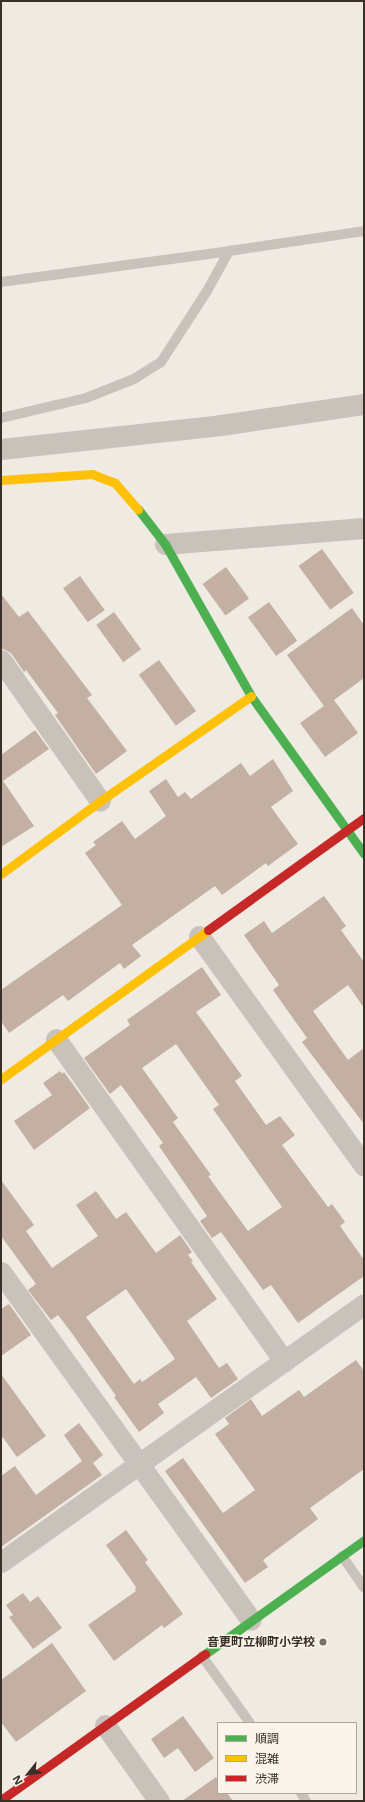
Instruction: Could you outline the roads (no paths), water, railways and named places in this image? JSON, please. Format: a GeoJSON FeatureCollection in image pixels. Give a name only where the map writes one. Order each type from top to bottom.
{"type":"FeatureCollection","features":[{"type":"Feature","properties":{"kind":"street"},"geometry":{"type":"LineString","coordinates":[[1,449],[221,425],[364,404]]}},
{"type":"Feature","properties":{"kind":"street"},"geometry":{"type":"LineString","coordinates":[[1,480],[92,474],[115,483],[135,505],[165,544],[251,696],[364,854]]}},
{"type":"Feature","properties":{"kind":"street"},"geometry":{"type":"LineString","coordinates":[[165,544],[364,528]]}},
{"type":"Feature","properties":{"kind":"street"},"geometry":{"type":"LineString","coordinates":[[1,660],[100,801]]}},
{"type":"Feature","properties":{"kind":"street"},"geometry":{"type":"LineString","coordinates":[[1,874],[100,801],[251,696]]}},
{"type":"Feature","properties":{"kind":"street"},"geometry":{"type":"LineString","coordinates":[[1,1079],[364,818]]}},
{"type":"Feature","properties":{"kind":"street"},"geometry":{"type":"LineString","coordinates":[[199,936],[364,1166]]}},
{"type":"Feature","properties":{"kind":"street"},"geometry":{"type":"LineString","coordinates":[[56,1039],[284,1361]]}},
{"type":"Feature","properties":{"kind":"street"},"geometry":{"type":"LineString","coordinates":[[1,1272],[251,1620]]}},
{"type":"Feature","properties":{"kind":"street"},"geometry":{"type":"LineString","coordinates":[[1,1562],[364,1304]]}},
{"type":"Feature","properties":{"kind":"street"},"geometry":{"type":"LineString","coordinates":[[1,1800],[364,1540]]}},
{"type":"Feature","properties":{"kind":"street"},"geometry":{"type":"LineString","coordinates":[[106,1725],[159,1801]]}},
{"type":"Feature","properties":{"kind":"lane"},"geometry":{"type":"LineString","coordinates":[[1,282],[364,231]]}},
{"type":"Feature","properties":{"kind":"lane"},"geometry":{"type":"LineString","coordinates":[[1,418],[86,398],[134,379],[161,362],[207,291],[229,251]]}},
{"type":"Feature","properties":{"kind":"lane"},"geometry":{"type":"LineString","coordinates":[[342,1556],[364,1588]]}},
{"type":"Feature","properties":{"kind":"lane"},"geometry":{"type":"LineString","coordinates":[[202,1656],[249,1722]]}},
{"type":"Feature","properties":{"kind":"place","name":"音更町立柳町小学校"},"geometry":{"type":"Point","coordinates":[323,1642]}}]}
